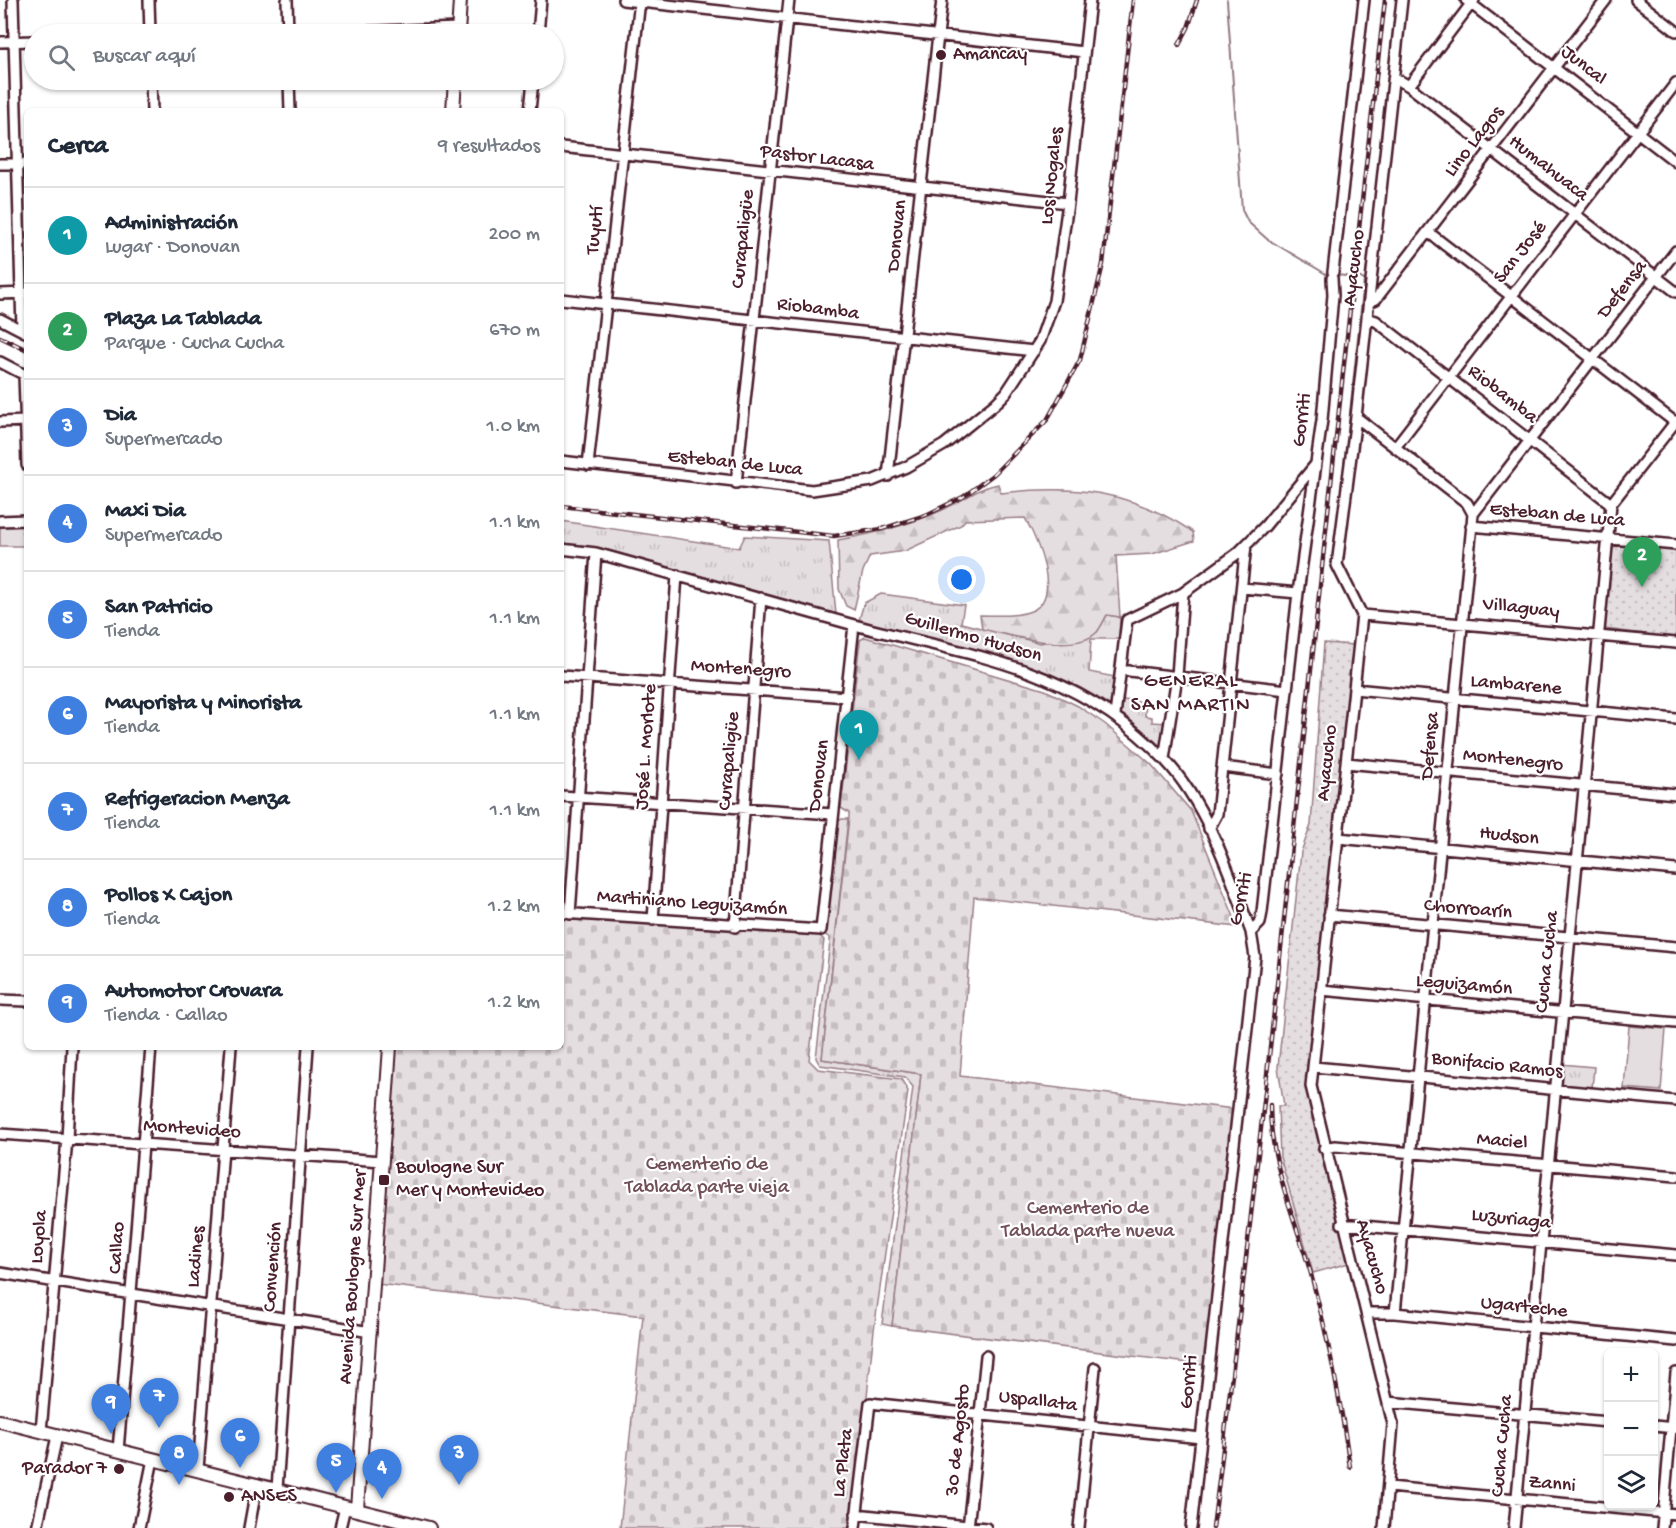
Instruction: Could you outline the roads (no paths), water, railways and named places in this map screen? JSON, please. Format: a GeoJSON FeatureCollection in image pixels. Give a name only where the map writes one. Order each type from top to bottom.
{"type":"FeatureCollection","features":[{"type":"Feature","properties":{"kind":"main road"},"geometry":{"type":"LineString","coordinates":[[458,24],[460,0]]}},
{"type":"Feature","properties":{"kind":"main road"},"geometry":{"type":"LineString","coordinates":[[453,108],[454,90]]}},
{"type":"Feature","properties":{"kind":"main road","name":"Avenida Boulogne Sur Mer"},"geometry":{"type":"LineString","coordinates":[[351,1508],[371,1332],[390,1050]]}},
{"type":"Feature","properties":{"kind":"main road"},"geometry":{"type":"LineString","coordinates":[[0,1420],[429,1528]]}},
{"type":"Feature","properties":{"kind":"street"},"geometry":{"type":"LineString","coordinates":[[0,319],[24,331],[22,164],[13,0]]}},
{"type":"Feature","properties":{"kind":"street"},"geometry":{"type":"LineString","coordinates":[[149,0],[150,24]]}},
{"type":"Feature","properties":{"kind":"street"},"geometry":{"type":"LineString","coordinates":[[287,0],[288,24]]}},
{"type":"Feature","properties":{"kind":"street"},"geometry":{"type":"LineString","coordinates":[[539,24],[542,0]]}},
{"type":"Feature","properties":{"kind":"street"},"geometry":{"type":"LineString","coordinates":[[623,0],[1084,52]]}},
{"type":"Feature","properties":{"kind":"street","name":"Curapaligüe"},"geometry":{"type":"LineString","coordinates":[[736,483],[789,0]]}},
{"type":"Feature","properties":{"kind":"street","name":"Donovan"},"geometry":{"type":"LineString","coordinates":[[888,476],[942,0]]}},
{"type":"Feature","properties":{"kind":"street","name":"Los Nogales"},"geometry":{"type":"LineString","coordinates":[[1034,351],[1054,301],[1068,203],[1090,0]]}},
{"type":"Feature","properties":{"kind":"street","name":"Gorriti"},"geometry":{"type":"LineString","coordinates":[[1191,1528],[1255,957],[1251,932],[1260,923],[1262,912],[1298,593],[1323,408],[1333,275],[1364,0]]}},
{"type":"Feature","properties":{"kind":"street","name":"Ayacucho"},"geometry":{"type":"LineString","coordinates":[[1384,1528],[1393,1431],[1368,1313],[1342,1224],[1313,1098],[1321,990],[1362,615],[1337,565],[1395,78],[1402,0]]}},
{"type":"Feature","properties":{"kind":"street","name":"Lino Lagos"},"geometry":{"type":"LineString","coordinates":[[1369,302],[1376,299],[1606,0]]}},
{"type":"Feature","properties":{"kind":"street"},"geometry":{"type":"LineString","coordinates":[[1636,0],[1676,31]]}},
{"type":"Feature","properties":{"kind":"street","name":"Tuyutí"},"geometry":{"type":"LineString","coordinates":[[588,465],[639,1]]}},
{"type":"Feature","properties":{"kind":"street"},"geometry":{"type":"LineString","coordinates":[[1409,86],[1471,1]]}},
{"type":"Feature","properties":{"kind":"street","name":"Juncal"},"geometry":{"type":"LineString","coordinates":[[1471,1],[1676,162]]}},
{"type":"Feature","properties":{"kind":"street"},"geometry":{"type":"LineString","coordinates":[[0,42],[24,42]]}},
{"type":"Feature","properties":{"kind":"street","name":"Humahuaca"},"geometry":{"type":"LineString","coordinates":[[1395,78],[1409,86],[1492,149],[1676,292]]}},
{"type":"Feature","properties":{"kind":"street","name":"San José"},"geometry":{"type":"LineString","coordinates":[[1396,446],[1448,375],[1676,83]]}},
{"type":"Feature","properties":{"kind":"street"},"geometry":{"type":"LineString","coordinates":[[151,90],[152,108]]}},
{"type":"Feature","properties":{"kind":"street"},"geometry":{"type":"LineString","coordinates":[[289,90],[290,108]]}},
{"type":"Feature","properties":{"kind":"street"},"geometry":{"type":"LineString","coordinates":[[530,108],[532,90]]}},
{"type":"Feature","properties":{"kind":"street","name":"Pastor Lacasa"},"geometry":{"type":"LineString","coordinates":[[564,147],[921,189],[1068,203]]}},
{"type":"Feature","properties":{"kind":"street"},"geometry":{"type":"LineString","coordinates":[[0,164],[22,164]]}},
{"type":"Feature","properties":{"kind":"street"},"geometry":{"type":"LineString","coordinates":[[1428,232],[1676,422],[1611,504]]}},
{"type":"Feature","properties":{"kind":"street","name":"Defensa"},"geometry":{"type":"LineString","coordinates":[[1395,1313],[1401,1227],[1473,514],[1676,251]]}},
{"type":"Feature","properties":{"kind":"street"},"geometry":{"type":"LineString","coordinates":[[0,294],[24,293]]}},
{"type":"Feature","properties":{"kind":"street","name":"Riobamba"},"geometry":{"type":"LineString","coordinates":[[564,299],[1034,351]]}},
{"type":"Feature","properties":{"kind":"street","name":"Riobamba"},"geometry":{"type":"LineString","coordinates":[[1367,318],[1376,321],[1448,375],[1611,504]]}},
{"type":"Feature","properties":{"kind":"street","name":"Esteban de Luca"},"geometry":{"type":"LineString","coordinates":[[564,461],[812,490],[872,481],[888,476],[944,445],[1006,393],[1034,351]]}},
{"type":"Feature","properties":{"kind":"street"},"geometry":{"type":"LineString","coordinates":[[0,362],[24,374]]}},
{"type":"Feature","properties":{"kind":"street","name":"Esteban de Luca"},"geometry":{"type":"LineString","coordinates":[[1356,417],[1467,503],[1473,514]]}},
{"type":"Feature","properties":{"kind":"street"},"geometry":{"type":"LineString","coordinates":[[0,422],[24,421]]}},
{"type":"Feature","properties":{"kind":"street"},"geometry":{"type":"LineString","coordinates":[[1115,715],[1126,623],[1130,618],[1184,593],[1246,546],[1315,465]]}},
{"type":"Feature","properties":{"kind":"street","name":"Cucha Cucha"},"geometry":{"type":"LineString","coordinates":[[1514,1528],[1611,504]]}},
{"type":"Feature","properties":{"kind":"street"},"geometry":{"type":"LineString","coordinates":[[0,521],[24,520]]}},
{"type":"Feature","properties":{"kind":"street","name":"Esteban de Luca"},"geometry":{"type":"LineString","coordinates":[[1471,526],[1676,545]]}},
{"type":"Feature","properties":{"kind":"street"},"geometry":{"type":"LineString","coordinates":[[1209,829],[1217,814],[1246,546]]}},
{"type":"Feature","properties":{"kind":"street","name":"Guillermo Hudson"},"geometry":{"type":"LineString","coordinates":[[564,549],[596,553],[854,625],[993,660],[1068,687],[1115,715],[1164,759],[1189,790],[1209,829],[1251,932]]}},
{"type":"Feature","properties":{"kind":"street"},"geometry":{"type":"LineString","coordinates":[[565,913],[580,797],[596,553]]}},
{"type":"Feature","properties":{"kind":"street","name":"José L. Morlote"},"geometry":{"type":"LineString","coordinates":[[653,920],[677,575]]}},
{"type":"Feature","properties":{"kind":"street"},"geometry":{"type":"LineString","coordinates":[[1242,588],[1298,593]]}},
{"type":"Feature","properties":{"kind":"street"},"geometry":{"type":"LineString","coordinates":[[1164,759],[1177,676],[1184,593]]}},
{"type":"Feature","properties":{"kind":"street","name":"Curapaligüe"},"geometry":{"type":"LineString","coordinates":[[735,927],[761,598]]}},
{"type":"Feature","properties":{"kind":"street","name":"Villaguay"},"geometry":{"type":"LineString","coordinates":[[1362,615],[1462,622],[1676,644]]}},
{"type":"Feature","properties":{"kind":"street","name":"Donovan"},"geometry":{"type":"LineString","coordinates":[[821,930],[854,625]]}},
{"type":"Feature","properties":{"kind":"street"},"geometry":{"type":"LineString","coordinates":[[1121,670],[1287,690]]}},
{"type":"Feature","properties":{"kind":"street","name":"Montenegro"},"geometry":{"type":"LineString","coordinates":[[564,676],[847,697]]}},
{"type":"Feature","properties":{"kind":"street","name":"Lambarene"},"geometry":{"type":"LineString","coordinates":[[1354,688],[1676,719]]}},
{"type":"Feature","properties":{"kind":"street","name":"Montenegro"},"geometry":{"type":"LineString","coordinates":[[1346,763],[1676,794]]}},
{"type":"Feature","properties":{"kind":"street"},"geometry":{"type":"LineString","coordinates":[[1223,767],[1278,774]]}},
{"type":"Feature","properties":{"kind":"street"},"geometry":{"type":"LineString","coordinates":[[564,796],[833,814]]}},
{"type":"Feature","properties":{"kind":"street","name":"Hudson"},"geometry":{"type":"LineString","coordinates":[[1338,838],[1676,870]]}},
{"type":"Feature","properties":{"kind":"street","name":"Martiniano Leguizamón"},"geometry":{"type":"LineString","coordinates":[[565,913],[735,927],[821,930]]}},
{"type":"Feature","properties":{"kind":"street","name":"Chorroarín"},"geometry":{"type":"LineString","coordinates":[[1329,915],[1676,947]]}},
{"type":"Feature","properties":{"kind":"street","name":"Leguizamón"},"geometry":{"type":"LineString","coordinates":[[1321,990],[1676,1023]]}},
{"type":"Feature","properties":{"kind":"street"},"geometry":{"type":"LineString","coordinates":[[0,1000],[24,1002]]}},
{"type":"Feature","properties":{"kind":"street","name":"Loyola"},"geometry":{"type":"LineString","coordinates":[[41,1431],[67,1139],[72,1050]]}},
{"type":"Feature","properties":{"kind":"street","name":"Callao"},"geometry":{"type":"LineString","coordinates":[[118,1451],[133,1295],[151,1050]]}},
{"type":"Feature","properties":{"kind":"street","name":"Ladines"},"geometry":{"type":"LineString","coordinates":[[198,1469],[231,1050]]}},
{"type":"Feature","properties":{"kind":"street","name":"Convención"},"geometry":{"type":"LineString","coordinates":[[277,1489],[308,1050]]}},
{"type":"Feature","properties":{"kind":"street","name":"Bonifacio Ramos"},"geometry":{"type":"LineString","coordinates":[[1314,1067],[1676,1101]]}},
{"type":"Feature","properties":{"kind":"street","name":"Montevideo"},"geometry":{"type":"LineString","coordinates":[[0,1134],[382,1161]]}},
{"type":"Feature","properties":{"kind":"street","name":"Maciel"},"geometry":{"type":"LineString","coordinates":[[1324,1148],[1335,1146],[1676,1176]]}},
{"type":"Feature","properties":{"kind":"street","name":"Luzuriaga"},"geometry":{"type":"LineString","coordinates":[[1342,1224],[1401,1227],[1676,1256]]}},
{"type":"Feature","properties":{"kind":"street"},"geometry":{"type":"LineString","coordinates":[[0,1273],[371,1332]]}},
{"type":"Feature","properties":{"kind":"street","name":"Ugarteche"},"geometry":{"type":"LineString","coordinates":[[1368,1313],[1395,1313],[1676,1341]]}},
{"type":"Feature","properties":{"kind":"street","name":"30 de Agosto"},"geometry":{"type":"LineString","coordinates":[[968,1527],[986,1356]]}},
{"type":"Feature","properties":{"kind":"street"},"geometry":{"type":"LineString","coordinates":[[1079,1528],[1095,1368]]}},
{"type":"Feature","properties":{"kind":"street"},"geometry":{"type":"LineString","coordinates":[[1662,1528],[1673,1428],[1676,1373]]}},
{"type":"Feature","properties":{"kind":"street"},"geometry":{"type":"LineString","coordinates":[[1388,1402],[1604,1422]]}},
{"type":"Feature","properties":{"kind":"street","name":"Uspallata"},"geometry":{"type":"LineString","coordinates":[[870,1403],[1202,1438]]}},
{"type":"Feature","properties":{"kind":"street","name":"La Plata"},"geometry":{"type":"LineString","coordinates":[[855,1528],[870,1403]]}},
{"type":"Feature","properties":{"kind":"street"},"geometry":{"type":"LineString","coordinates":[[1658,1426],[1673,1428]]}},
{"type":"Feature","properties":{"kind":"street"},"geometry":{"type":"LineString","coordinates":[[37,1528],[57,1436]]}},
{"type":"Feature","properties":{"kind":"street"},"geometry":{"type":"LineString","coordinates":[[139,1528],[153,1459]]}},
{"type":"Feature","properties":{"kind":"street"},"geometry":{"type":"LineString","coordinates":[[249,1528],[258,1484]]}},
{"type":"Feature","properties":{"kind":"street","name":"Zanni"},"geometry":{"type":"LineString","coordinates":[[1389,1487],[1676,1514]]}},
{"type":"Feature","properties":{"kind":"street"},"geometry":{"type":"LineString","coordinates":[[340,1528],[351,1508]]}},
{"type":"Feature","properties":{"kind":"street"},"geometry":{"type":"LineString","coordinates":[[856,1514],[986,1528]]}},
{"type":"Feature","properties":{"kind":"waterway"},"geometry":{"type":"LineString","coordinates":[[1227,0],[1242,210],[1248,222],[1267,239],[1326,274],[1346,276]]}},
{"type":"Feature","properties":{"kind":"waterway"},"geometry":{"type":"LineString","coordinates":[[1348,432],[1364,280],[1359,277]]}},
{"type":"Feature","properties":{"kind":"railway"},"geometry":{"type":"LineString","coordinates":[[564,506],[834,536],[882,529],[926,515],[963,497],[994,474],[1047,420],[1080,360],[1103,264],[1133,0]]}},
{"type":"Feature","properties":{"kind":"railway"},"geometry":{"type":"LineString","coordinates":[[1179,45],[1188,28],[1197,0]]}},
{"type":"Feature","properties":{"kind":"railway"},"geometry":{"type":"LineString","coordinates":[[1213,1528],[1259,1147],[1385,0]]}},
{"type":"Feature","properties":{"kind":"railway"},"geometry":{"type":"LineString","coordinates":[[0,337],[24,349]]}},
{"type":"Feature","properties":{"kind":"railway"},"geometry":{"type":"LineString","coordinates":[[1270,1105],[1274,1148],[1284,1191],[1311,1274],[1323,1322],[1350,1467]]}},
{"type":"Feature","properties":{"kind":"place","name":"Amancay"},"geometry":{"type":"Point","coordinates":[941,55]}},
{"type":"Feature","properties":{"kind":"place","name":"Plaza La Tablada"},"geometry":{"type":"Point","coordinates":[1642,587]}},
{"type":"Feature","properties":{"kind":"place","name":"Administración"},"geometry":{"type":"Point","coordinates":[859,760]}},
{"type":"Feature","properties":{"kind":"place","name":"Boulogne Sur Mer y Montevideo"},"geometry":{"type":"Point","coordinates":[384,1180]}},
{"type":"Feature","properties":{"kind":"place","name":"Refrigeracion Menza"},"geometry":{"type":"Point","coordinates":[159,1428]}},
{"type":"Feature","properties":{"kind":"place","name":"Automotor Crovara"},"geometry":{"type":"Point","coordinates":[111,1434]}},
{"type":"Feature","properties":{"kind":"place","name":"Mayorista y Minorista"},"geometry":{"type":"Point","coordinates":[240,1468]}},
{"type":"Feature","properties":{"kind":"place","name":"Parador 7"},"geometry":{"type":"Point","coordinates":[119,1469]}},
{"type":"Feature","properties":{"kind":"place","name":"Pollos X Cajon"},"geometry":{"type":"Point","coordinates":[179,1485]}},
{"type":"Feature","properties":{"kind":"place","name":"Dia"},"geometry":{"type":"Point","coordinates":[459,1485]}},
{"type":"Feature","properties":{"kind":"place","name":"San Patricio"},"geometry":{"type":"Point","coordinates":[336,1493]}},
{"type":"Feature","properties":{"kind":"place","name":"ANSES"},"geometry":{"type":"Point","coordinates":[229,1497]}},
{"type":"Feature","properties":{"kind":"place","name":"Maxi Dia"},"geometry":{"type":"Point","coordinates":[382,1499]}},
{"type":"Feature","properties":{"kind":"district","name":"GENERAL SAN MARTIN"},"geometry":{"type":"Point","coordinates":[1191,694]}},
{"type":"Feature","properties":{"kind":"park label","name":"Cementerio de Tablada parte vieja"},"geometry":{"type":"Point","coordinates":[707,1176]}},
{"type":"Feature","properties":{"kind":"park label","name":"Cementerio de Tablada parte nueva"},"geometry":{"type":"Point","coordinates":[1088,1220]}}]}
